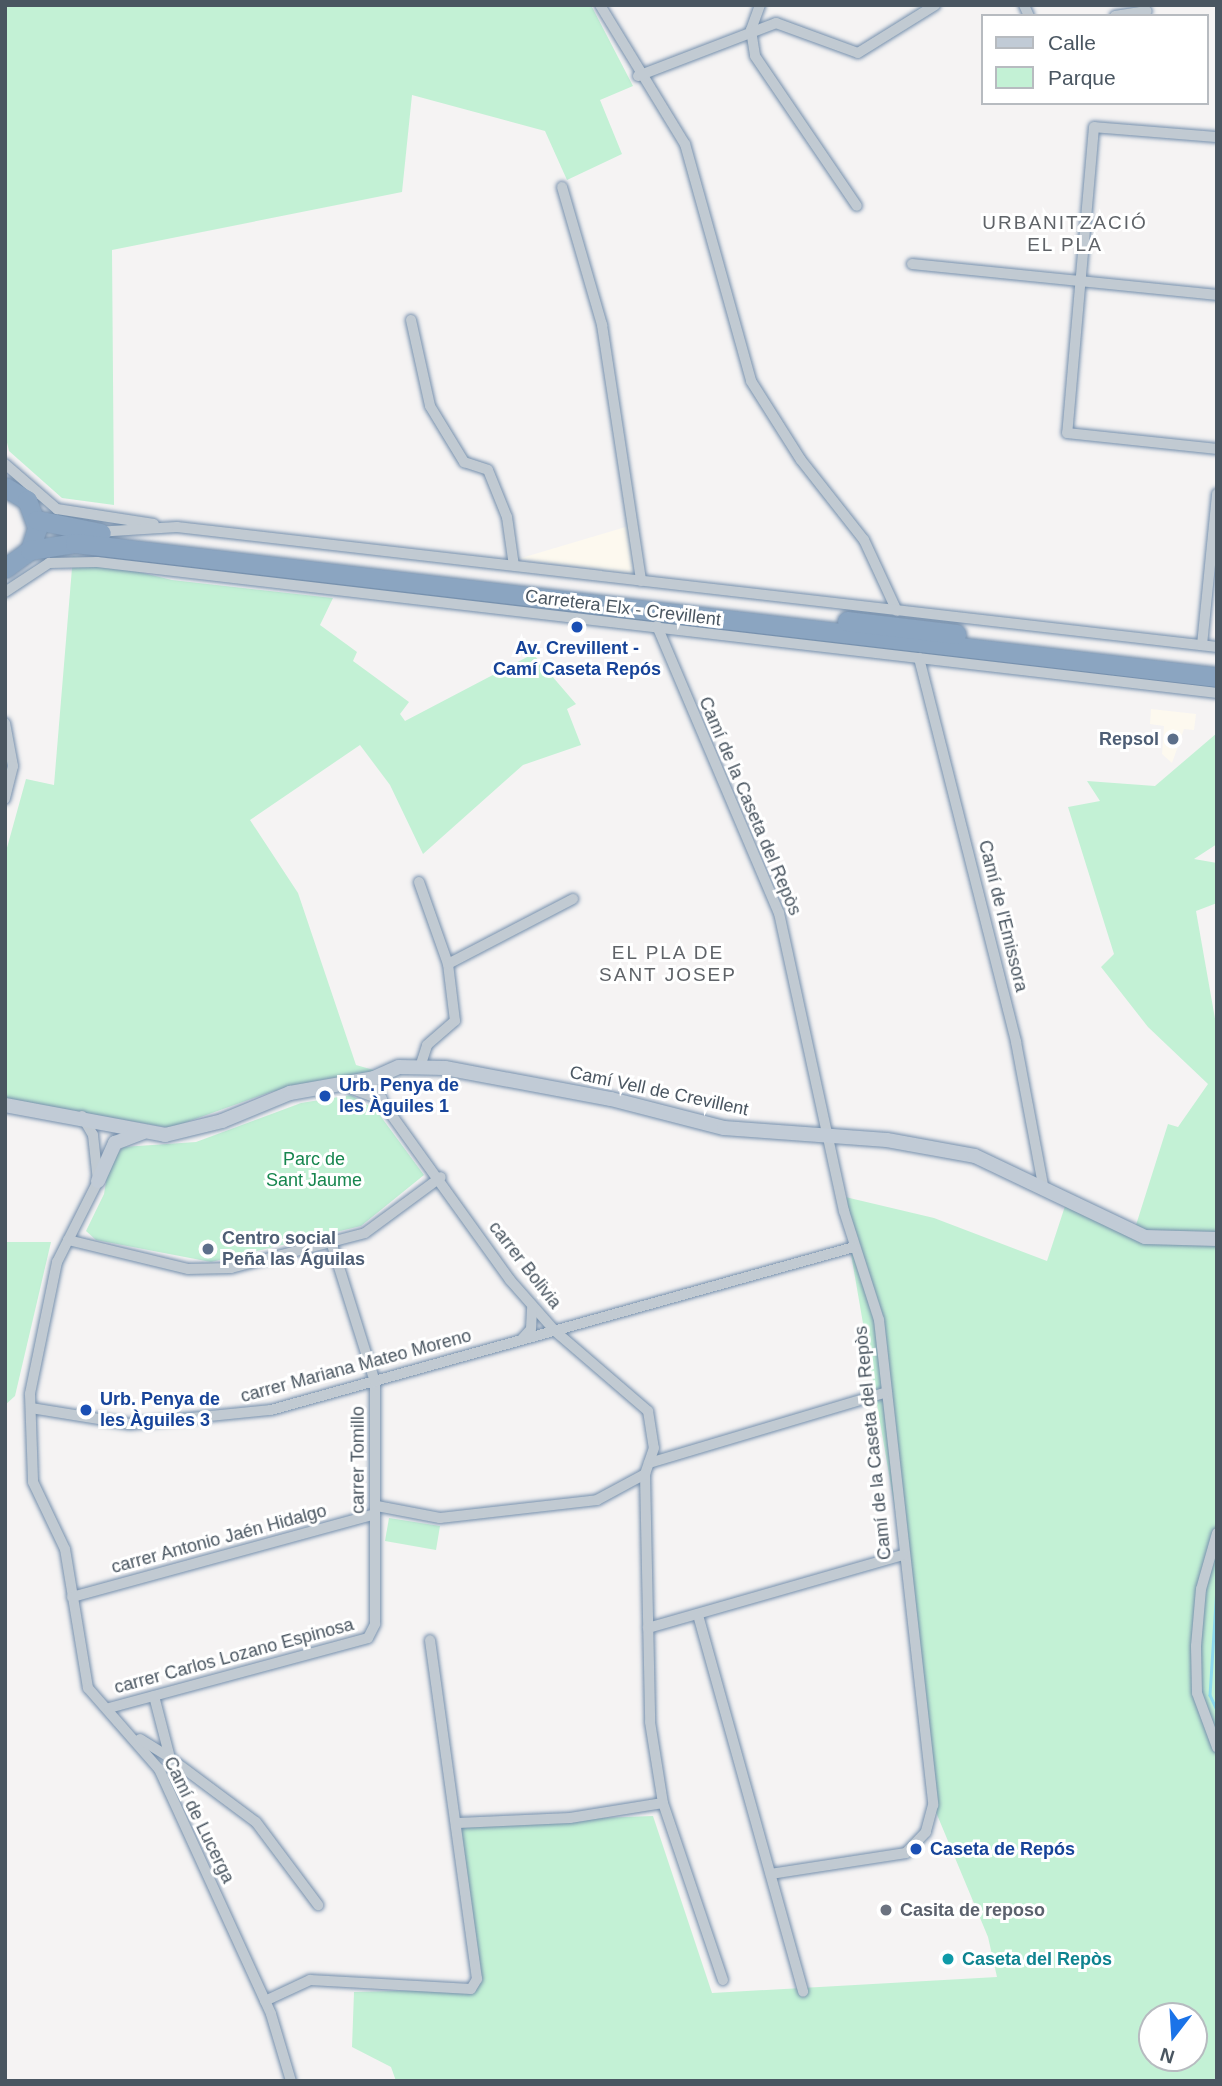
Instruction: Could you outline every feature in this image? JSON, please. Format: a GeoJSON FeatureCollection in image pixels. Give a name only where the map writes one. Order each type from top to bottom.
{"type":"FeatureCollection","features":[{"type":"Feature","properties":{"kind":"highway"},"geometry":{"type":"LineString","coordinates":[[5,568],[30,550],[37,520],[8,485]]}},
{"type":"Feature","properties":{"kind":"highway","name":"Carretera Elx - Crevillent"},"geometry":{"type":"LineString","coordinates":[[37,520],[95,532],[1217,664]]}},
{"type":"Feature","properties":{"kind":"highway","name":"Carretera Elx - Crevillent"},"geometry":{"type":"LineString","coordinates":[[30,550],[75,543],[1217,677]]}},
{"type":"Feature","properties":{"kind":"street"},"geometry":{"type":"LineString","coordinates":[[600,5],[638,76],[685,144],[751,381],[801,460],[864,540],[897,611]]}},
{"type":"Feature","properties":{"kind":"street"},"geometry":{"type":"LineString","coordinates":[[760,5],[751,30],[755,56],[784,106],[857,206]]}},
{"type":"Feature","properties":{"kind":"street"},"geometry":{"type":"LineString","coordinates":[[638,76],[751,30],[792,24],[858,53],[935,5]]}},
{"type":"Feature","properties":{"kind":"street"},"geometry":{"type":"LineString","coordinates":[[1128,14],[1147,11]]}},
{"type":"Feature","properties":{"kind":"street"},"geometry":{"type":"LineString","coordinates":[[1217,137],[1094,127],[1067,433],[1217,449]]}},
{"type":"Feature","properties":{"kind":"street"},"geometry":{"type":"LineString","coordinates":[[562,187],[602,325],[641,581]]}},
{"type":"Feature","properties":{"kind":"street"},"geometry":{"type":"LineString","coordinates":[[912,264],[1217,295]]}},
{"type":"Feature","properties":{"kind":"street"},"geometry":{"type":"LineString","coordinates":[[411,320],[430,406],[464,462],[488,470],[506,517],[514,566]]}},
{"type":"Feature","properties":{"kind":"street"},"geometry":{"type":"LineString","coordinates":[[5,464],[57,509],[177,527],[1217,647]]}},
{"type":"Feature","properties":{"kind":"street"},"geometry":{"type":"LineString","coordinates":[[1202,645],[1217,494]]}},
{"type":"Feature","properties":{"kind":"street"},"geometry":{"type":"LineString","coordinates":[[95,532],[177,527]]}},
{"type":"Feature","properties":{"kind":"street"},"geometry":{"type":"LineString","coordinates":[[157,552],[243,578]]}},
{"type":"Feature","properties":{"kind":"street"},"geometry":{"type":"LineString","coordinates":[[5,592],[49,562],[64,561],[243,578],[1217,693]]}},
{"type":"Feature","properties":{"kind":"street","name":"Camí de la Caseta del Repòs"},"geometry":{"type":"LineString","coordinates":[[657,626],[779,913],[854,1247],[879,1320],[903,1555],[933,1805],[926,1832],[906,1853],[771,1874]]}},
{"type":"Feature","properties":{"kind":"street","name":"Camí de l'Emissora"},"geometry":{"type":"LineString","coordinates":[[919,657],[1016,1042],[1042,1185]]}},
{"type":"Feature","properties":{"kind":"street"},"geometry":{"type":"LineString","coordinates":[[5,723],[13,766],[5,799]]}},
{"type":"Feature","properties":{"kind":"street"},"geometry":{"type":"LineString","coordinates":[[419,882],[448,964],[455,1021],[427,1045],[420,1067]]}},
{"type":"Feature","properties":{"kind":"street"},"geometry":{"type":"LineString","coordinates":[[448,964],[573,899]]}},
{"type":"Feature","properties":{"kind":"street","name":"Camí Vell de Crevillent"},"geometry":{"type":"LineString","coordinates":[[5,1105],[82,1116],[165,1135],[211,1124],[290,1093],[344,1086],[420,1067],[573,1090],[724,1128],[829,1137],[975,1156],[1042,1185],[1145,1237],[1217,1239]]}},
{"type":"Feature","properties":{"kind":"street"},"geometry":{"type":"LineString","coordinates":[[366,1080],[380,1099]]}},
{"type":"Feature","properties":{"kind":"street"},"geometry":{"type":"LineString","coordinates":[[344,1086],[380,1099]]}},
{"type":"Feature","properties":{"kind":"street","name":"carrer Bolivia"},"geometry":{"type":"LineString","coordinates":[[380,1099],[441,1177],[531,1305],[555,1331],[648,1410],[653,1429],[647,1468],[650,1722],[663,1803],[723,1980]]}},
{"type":"Feature","properties":{"kind":"street"},"geometry":{"type":"LineString","coordinates":[[82,1116],[94,1143],[98,1181]]}},
{"type":"Feature","properties":{"kind":"street"},"geometry":{"type":"LineString","coordinates":[[94,1143],[110,1123]]}},
{"type":"Feature","properties":{"kind":"street"},"geometry":{"type":"LineString","coordinates":[[98,1181],[115,1143],[110,1123]]}},
{"type":"Feature","properties":{"kind":"street"},"geometry":{"type":"LineString","coordinates":[[115,1143],[143,1132]]}},
{"type":"Feature","properties":{"kind":"street"},"geometry":{"type":"LineString","coordinates":[[68,1240],[208,1270],[332,1245],[365,1233],[441,1177]]}},
{"type":"Feature","properties":{"kind":"street","name":"Camí de Lucerga"},"geometry":{"type":"LineString","coordinates":[[98,1181],[57,1262],[31,1408],[33,1482],[65,1549],[88,1688],[109,1708],[159,1769],[265,2001],[291,2081]]}},
{"type":"Feature","properties":{"kind":"street","name":"carrer Tomillo"},"geometry":{"type":"LineString","coordinates":[[332,1245],[375,1382],[375,1624],[368,1638]]}},
{"type":"Feature","properties":{"kind":"street","name":"carrer Mariana Mateo Moreno"},"geometry":{"type":"LineString","coordinates":[[31,1408],[167,1424],[271,1410],[854,1247]]}},
{"type":"Feature","properties":{"kind":"street"},"geometry":{"type":"LineString","coordinates":[[522,1339],[531,1329],[531,1305]]}},
{"type":"Feature","properties":{"kind":"street"},"geometry":{"type":"LineString","coordinates":[[376,1510],[440,1518],[597,1500],[647,1468],[887,1392]]}},
{"type":"Feature","properties":{"kind":"street","name":"carrer Antonio Jaén Hidalgo"},"geometry":{"type":"LineString","coordinates":[[72,1597],[376,1510]]}},
{"type":"Feature","properties":{"kind":"street"},"geometry":{"type":"LineString","coordinates":[[1217,1533],[1201,1589],[1196,1646],[1197,1693],[1217,1747]]}},
{"type":"Feature","properties":{"kind":"street"},"geometry":{"type":"LineString","coordinates":[[648,1628],[903,1555]]}},
{"type":"Feature","properties":{"kind":"street"},"geometry":{"type":"LineString","coordinates":[[698,1615],[803,1992]]}},
{"type":"Feature","properties":{"kind":"street","name":"carrer Carlos Lozano Espinosa"},"geometry":{"type":"LineString","coordinates":[[109,1708],[368,1638]]}},
{"type":"Feature","properties":{"kind":"street"},"geometry":{"type":"LineString","coordinates":[[265,2001],[310,1980],[471,1989],[477,1979],[458,1823],[430,1640]]}},
{"type":"Feature","properties":{"kind":"street"},"geometry":{"type":"LineString","coordinates":[[154,1696],[170,1758]]}},
{"type":"Feature","properties":{"kind":"street"},"geometry":{"type":"LineString","coordinates":[[124,1726],[256,1822],[318,1905]]}},
{"type":"Feature","properties":{"kind":"street"},"geometry":{"type":"LineString","coordinates":[[458,1823],[558,1819],[663,1803]]}},
{"type":"Feature","properties":{"kind":"shaded area"},"geometry":{"type":"Polygon","coordinates":[[[629,526],[633,574],[518,559],[629,526]]]}},
{"type":"Feature","properties":{"kind":"shaded area","name":"Repsol"},"geometry":{"type":"Polygon","coordinates":[[[1151,709],[1196,714],[1194,730],[1184,729],[1172,763],[1162,754],[1164,726],[1150,724],[1151,709]]]}},
{"type":"Feature","properties":{"kind":"green space"},"geometry":{"type":"Polygon","coordinates":[[[5,5],[591,5],[633,86],[600,100],[622,154],[567,180],[545,131],[412,95],[402,192],[112,250],[114,505],[62,498],[9,451],[5,434],[5,5]]]}},
{"type":"Feature","properties":{"kind":"green space"},"geometry":{"type":"Polygon","coordinates":[[[73,556],[172,580],[333,598],[320,625],[357,652],[353,661],[409,702],[400,714],[405,721],[533,654],[576,704],[567,709],[581,745],[523,765],[423,854],[390,785],[360,745],[250,820],[298,893],[356,1065],[377,1071],[271,1092],[170,1128],[5,1099],[5,855],[26,779],[54,785],[73,556]]]}},
{"type":"Feature","properties":{"kind":"green space"},"geometry":{"type":"Polygon","coordinates":[[[1217,733],[1217,844],[1194,859],[1217,863],[1217,903],[1196,911],[1217,1030],[1217,2081],[396,2081],[391,2067],[352,2047],[354,1992],[471,1989],[477,1979],[458,1823],[653,1816],[712,1993],[997,1977],[988,1937],[933,1805],[903,1555],[841,1196],[934,1218],[1047,1261],[1069,1194],[1136,1225],[1168,1124],[1178,1127],[1208,1084],[1148,1027],[1101,967],[1114,954],[1068,807],[1100,801],[1087,781],[1155,786],[1217,733]]]}},
{"type":"Feature","properties":{"kind":"green space","name":"Parc de Sant Jaume"},"geometry":{"type":"Polygon","coordinates":[[[351,1095],[376,1110],[424,1175],[361,1226],[211,1262],[96,1240],[86,1231],[104,1194],[109,1164],[123,1147],[196,1142],[301,1103],[351,1095]]]}},
{"type":"Feature","properties":{"kind":"green space"},"geometry":{"type":"Polygon","coordinates":[[[5,1242],[51,1242],[15,1396],[5,1405],[5,1242]]]}},
{"type":"Feature","properties":{"kind":"green space"},"geometry":{"type":"Polygon","coordinates":[[[389,1518],[440,1526],[436,1550],[385,1541],[389,1518]]]}},
{"type":"Feature","properties":{"kind":"waterway"},"geometry":{"type":"LineString","coordinates":[[1217,1587],[1210,1695],[1217,1710]]}},
{"type":"Feature","properties":{"kind":"place","name":"Av. Crevillent - Camí Caseta Repós"},"geometry":{"type":"Point","coordinates":[577,627]}},
{"type":"Feature","properties":{"kind":"place","name":"Repsol"},"geometry":{"type":"Point","coordinates":[1173,739]}},
{"type":"Feature","properties":{"kind":"place","name":"Urb. Penya de les Àguiles 1"},"geometry":{"type":"Point","coordinates":[325,1096]}},
{"type":"Feature","properties":{"kind":"place","name":"Centro social Peña las Águilas"},"geometry":{"type":"Point","coordinates":[208,1249]}},
{"type":"Feature","properties":{"kind":"place","name":"Urb. Penya de les Àguiles 3"},"geometry":{"type":"Point","coordinates":[86,1410]}},
{"type":"Feature","properties":{"kind":"place","name":"Caseta de Repós"},"geometry":{"type":"Point","coordinates":[916,1849]}},
{"type":"Feature","properties":{"kind":"place","name":"Casita de reposo"},"geometry":{"type":"Point","coordinates":[886,1910]}},
{"type":"Feature","properties":{"kind":"place","name":"Caseta del Repòs"},"geometry":{"type":"Point","coordinates":[948,1959]}},
{"type":"Feature","properties":{"kind":"district","name":"URBANITZACIÓ EL PLA"},"geometry":{"type":"Point","coordinates":[1065,234]}},
{"type":"Feature","properties":{"kind":"district","name":"EL PLA DE SANT JOSEP"},"geometry":{"type":"Point","coordinates":[668,964]}}]}
